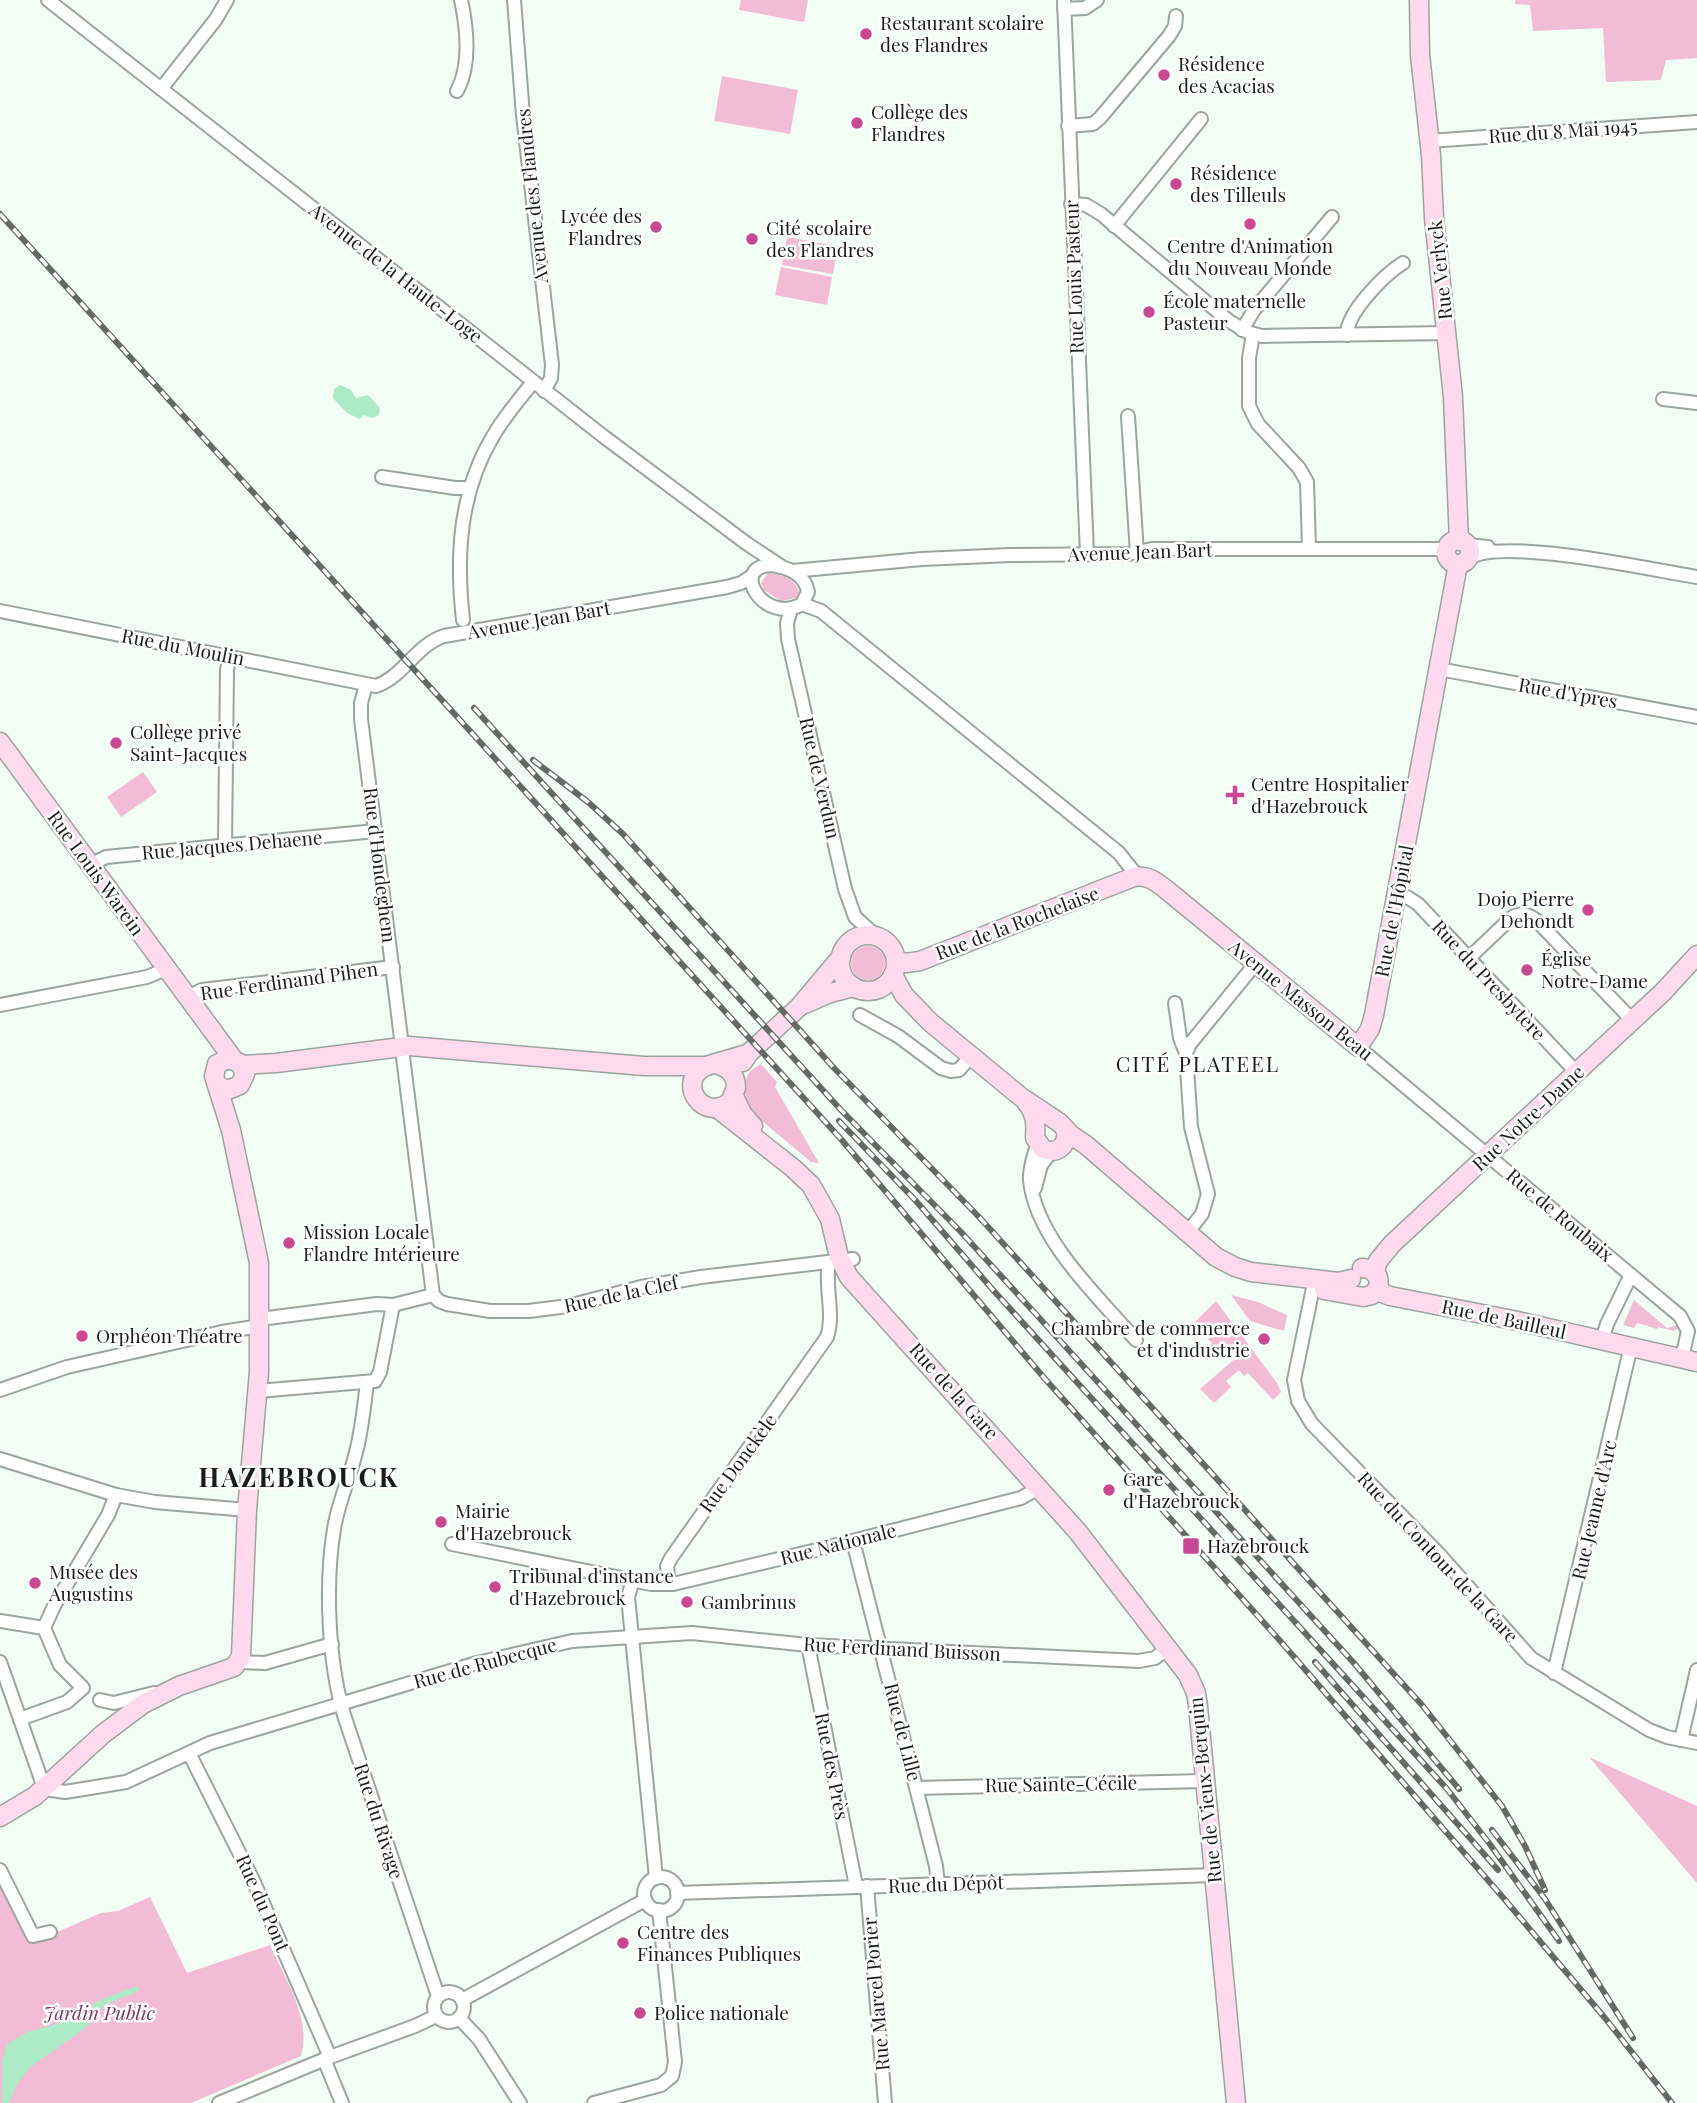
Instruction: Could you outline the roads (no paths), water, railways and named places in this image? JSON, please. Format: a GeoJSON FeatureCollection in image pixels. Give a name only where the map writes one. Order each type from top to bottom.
{"type":"FeatureCollection","features":[{"type":"Feature","properties":{"kind":"main road","name":"Rue Verlyck"},"geometry":{"type":"LineString","coordinates":[[1419,0],[1420,55],[1454,408],[1460,551]]}},
{"type":"Feature","properties":{"kind":"main road","name":"Rue de l'Hôpital"},"geometry":{"type":"LineString","coordinates":[[1358,1047],[1368,1034],[1373,1020],[1460,551]]}},
{"type":"Feature","properties":{"kind":"main road","name":"Rue Louis Warein"},"geometry":{"type":"LineString","coordinates":[[0,742],[239,1073]]}},
{"type":"Feature","properties":{"kind":"main road","name":"Rue de la Rochelaise"},"geometry":{"type":"LineString","coordinates":[[895,968],[923,960],[1137,876]]}},
{"type":"Feature","properties":{"kind":"main road","name":"Avenue Masson Beau"},"geometry":{"type":"LineString","coordinates":[[1137,876],[1158,883],[1358,1047]]}},
{"type":"Feature","properties":{"kind":"main road"},"geometry":{"type":"LineString","coordinates":[[749,1054],[710,1065],[695,1075],[692,1087],[700,1103],[709,1108],[726,1105],[749,1054],[799,1007],[841,957],[845,947],[855,938],[876,936],[890,945],[904,995],[930,1022],[1021,1097],[1051,1137],[1187,1233],[1216,1257],[1245,1271],[1339,1282],[1362,1273],[1379,1281],[1377,1290],[1369,1296],[1359,1296],[1243,1277],[1219,1268],[1183,1240],[1083,1152],[1051,1137]]}},
{"type":"Feature","properties":{"kind":"main road","name":"Rue Notre-Dame"},"geometry":{"type":"LineString","coordinates":[[1362,1273],[1633,1021],[1697,955]]}},
{"type":"Feature","properties":{"kind":"main road"},"geometry":{"type":"LineString","coordinates":[[841,957],[842,973],[863,989],[897,1001],[930,1022]]}},
{"type":"Feature","properties":{"kind":"main road"},"geometry":{"type":"LineString","coordinates":[[799,1007],[824,995],[886,985],[895,968]]}},
{"type":"Feature","properties":{"kind":"main road","name":"Rue Notre-Dame"},"geometry":{"type":"LineString","coordinates":[[1663,992],[1697,968]]}},
{"type":"Feature","properties":{"kind":"main road","name":"Rue Louis Warein"},"geometry":{"type":"LineString","coordinates":[[189,1001],[209,1043],[218,1085]]}},
{"type":"Feature","properties":{"kind":"main road"},"geometry":{"type":"LineString","coordinates":[[216,1066],[224,1060],[239,1073],[257,1074],[370,1059],[402,1052],[486,1061],[542,1059],[644,1066],[710,1065],[727,1069],[748,1121],[803,1167],[823,1189],[839,1216],[841,1260]]}},
{"type":"Feature","properties":{"kind":"main road"},"geometry":{"type":"LineString","coordinates":[[644,1066],[673,1076],[692,1087]]}},
{"type":"Feature","properties":{"kind":"main road"},"geometry":{"type":"LineString","coordinates":[[218,1085],[228,1090],[239,1073]]}},
{"type":"Feature","properties":{"kind":"main road"},"geometry":{"type":"LineString","coordinates":[[231,1130],[239,1073]]}},
{"type":"Feature","properties":{"kind":"main road"},"geometry":{"type":"LineString","coordinates":[[0,1817],[35,1796],[118,1722],[165,1692],[230,1669],[239,1662],[242,1652],[247,1510],[258,1391],[259,1263],[231,1130],[218,1085]]}},
{"type":"Feature","properties":{"kind":"main road"},"geometry":{"type":"LineString","coordinates":[[717,1108],[811,1185],[830,1219],[841,1260]]}},
{"type":"Feature","properties":{"kind":"main road","name":"Rue de la Gare"},"geometry":{"type":"LineString","coordinates":[[841,1260],[849,1277],[1040,1488]]}},
{"type":"Feature","properties":{"kind":"main road"},"geometry":{"type":"LineString","coordinates":[[1359,1296],[1352,1289],[1362,1273]]}},
{"type":"Feature","properties":{"kind":"main road","name":"Rue de Bailleul"},"geometry":{"type":"LineString","coordinates":[[1377,1290],[1396,1297],[1689,1360]]}},
{"type":"Feature","properties":{"kind":"main road","name":"Rue de Vieux-Berquin"},"geometry":{"type":"LineString","coordinates":[[1040,1488],[1085,1541],[1184,1669],[1196,1693],[1236,2103]]}},
{"type":"Feature","properties":{"kind":"street","name":"Avenue de la Haute-Loge"},"geometry":{"type":"LineString","coordinates":[[48,0],[544,391],[746,543],[787,569]]}},
{"type":"Feature","properties":{"kind":"street"},"geometry":{"type":"LineString","coordinates":[[161,89],[216,19],[227,0]]}},
{"type":"Feature","properties":{"kind":"street"},"geometry":{"type":"LineString","coordinates":[[457,91],[464,78],[466,64],[461,0]]}},
{"type":"Feature","properties":{"kind":"street","name":"Avenue des Flandres"},"geometry":{"type":"LineString","coordinates":[[514,0],[523,115],[552,370],[544,391]]}},
{"type":"Feature","properties":{"kind":"street"},"geometry":{"type":"LineString","coordinates":[[1064,4],[1085,8],[1097,0]]}},
{"type":"Feature","properties":{"kind":"street","name":"Rue Louis Pasteur"},"geometry":{"type":"LineString","coordinates":[[1064,4],[1087,554]]}},
{"type":"Feature","properties":{"kind":"street"},"geometry":{"type":"LineString","coordinates":[[1068,126],[1093,124],[1100,118],[1173,31],[1176,16]]}},
{"type":"Feature","properties":{"kind":"street"},"geometry":{"type":"LineString","coordinates":[[1114,226],[1201,119]]}},
{"type":"Feature","properties":{"kind":"street","name":"Rue du 8 Mai 1945"},"geometry":{"type":"LineString","coordinates":[[1429,141],[1697,122]]}},
{"type":"Feature","properties":{"kind":"street"},"geometry":{"type":"LineString","coordinates":[[1071,204],[1091,208],[1247,332],[1347,335],[1447,333]]}},
{"type":"Feature","properties":{"kind":"street"},"geometry":{"type":"LineString","coordinates":[[1309,548],[1309,495],[1305,477],[1258,425],[1249,407],[1247,332],[1254,310],[1332,217]]}},
{"type":"Feature","properties":{"kind":"street"},"geometry":{"type":"LineString","coordinates":[[1347,335],[1349,320],[1384,278],[1404,263]]}},
{"type":"Feature","properties":{"kind":"street"},"geometry":{"type":"LineString","coordinates":[[463,620],[459,569],[463,521],[470,488],[493,436],[533,382]]}},
{"type":"Feature","properties":{"kind":"street"},"geometry":{"type":"LineString","coordinates":[[1663,399],[1697,403]]}},
{"type":"Feature","properties":{"kind":"street"},"geometry":{"type":"LineString","coordinates":[[1128,416],[1137,552]]}},
{"type":"Feature","properties":{"kind":"street"},"geometry":{"type":"LineString","coordinates":[[382,477],[470,488]]}},
{"type":"Feature","properties":{"kind":"street"},"geometry":{"type":"LineString","coordinates":[[746,543],[756,559],[752,587],[758,597],[773,607],[796,607],[807,598],[808,589],[816,578],[833,567]]}},
{"type":"Feature","properties":{"kind":"street","name":"Avenue Jean Bart"},"geometry":{"type":"LineString","coordinates":[[787,569],[922,559],[1152,550],[1309,548],[1541,552],[1697,577]]}},
{"type":"Feature","properties":{"kind":"street"},"geometry":{"type":"LineString","coordinates":[[755,573],[768,565],[787,569],[804,580],[808,589]]}},
{"type":"Feature","properties":{"kind":"street","name":"Avenue Jean Bart"},"geometry":{"type":"LineString","coordinates":[[366,685],[376,686],[383,683],[428,644],[444,636],[727,586],[741,583],[755,573]]}},
{"type":"Feature","properties":{"kind":"street","name":"Avenue Jean Bart"},"geometry":{"type":"LineString","coordinates":[[727,586],[742,589],[758,597]]}},
{"type":"Feature","properties":{"kind":"street","name":"Avenue Masson Beau"},"geometry":{"type":"LineString","coordinates":[[796,607],[821,611],[1115,849],[1137,876]]}},
{"type":"Feature","properties":{"kind":"street","name":"Rue de Verdun"},"geometry":{"type":"LineString","coordinates":[[796,607],[787,626],[789,639],[845,889],[855,917],[876,936]]}},
{"type":"Feature","properties":{"kind":"street","name":"Rue du Moulin"},"geometry":{"type":"LineString","coordinates":[[0,611],[366,685]]}},
{"type":"Feature","properties":{"kind":"street"},"geometry":{"type":"LineString","coordinates":[[225,846],[230,656]]}},
{"type":"Feature","properties":{"kind":"street","name":"Rue d'Ypres"},"geometry":{"type":"LineString","coordinates":[[1439,669],[1697,717]]}},
{"type":"Feature","properties":{"kind":"street","name":"Rue d'Hondeghem"},"geometry":{"type":"LineString","coordinates":[[366,685],[361,703],[361,719],[433,1295]]}},
{"type":"Feature","properties":{"kind":"street","name":"Rue Jacques Dehaene"},"geometry":{"type":"LineString","coordinates":[[90,865],[106,857],[376,831]]}},
{"type":"Feature","properties":{"kind":"street"},"geometry":{"type":"LineString","coordinates":[[1114,886],[1119,864],[1115,849]]}},
{"type":"Feature","properties":{"kind":"street","name":"Rue du Presbytère"},"geometry":{"type":"LineString","coordinates":[[1397,895],[1407,897],[1418,904],[1577,1073]]}},
{"type":"Feature","properties":{"kind":"street"},"geometry":{"type":"LineString","coordinates":[[1469,958],[1511,918],[1518,914],[1529,915],[1633,1021]]}},
{"type":"Feature","properties":{"kind":"street"},"geometry":{"type":"LineString","coordinates":[[1186,1053],[1190,1044],[1256,962]]}},
{"type":"Feature","properties":{"kind":"street","name":"Rue Ferdinand Pihen"},"geometry":{"type":"LineString","coordinates":[[189,1001],[202,990],[393,967]]}},
{"type":"Feature","properties":{"kind":"street"},"geometry":{"type":"LineString","coordinates":[[0,1005],[152,976],[166,969]]}},
{"type":"Feature","properties":{"kind":"street"},"geometry":{"type":"LineString","coordinates":[[1175,1003],[1180,1038],[1186,1053],[1191,1127],[1208,1194],[1202,1214],[1187,1233]]}},
{"type":"Feature","properties":{"kind":"street"},"geometry":{"type":"LineString","coordinates":[[860,1015],[898,1035],[946,1070],[959,1070],[971,1056]]}},
{"type":"Feature","properties":{"kind":"street","name":"Avenue Masson Beau"},"geometry":{"type":"LineString","coordinates":[[1358,1047],[1489,1155]]}},
{"type":"Feature","properties":{"kind":"street"},"geometry":{"type":"LineString","coordinates":[[1051,1137],[1034,1195],[1044,1224],[1064,1258],[1136,1340]]}},
{"type":"Feature","properties":{"kind":"street","name":"Rue de Roubaix"},"geometry":{"type":"LineString","coordinates":[[1489,1155],[1685,1322],[1689,1360]]}},
{"type":"Feature","properties":{"kind":"street","name":"Rue de la Clef"},"geometry":{"type":"LineString","coordinates":[[433,1295],[443,1303],[469,1308],[500,1312],[528,1311],[568,1306],[641,1287],[701,1277],[841,1260]]}},
{"type":"Feature","properties":{"kind":"street","name":"Rue Donckèle"},"geometry":{"type":"LineString","coordinates":[[669,1584],[667,1566],[670,1558],[821,1346],[829,1329],[827,1275],[841,1260]]}},
{"type":"Feature","properties":{"kind":"street"},"geometry":{"type":"LineString","coordinates":[[1602,1340],[1631,1275]]}},
{"type":"Feature","properties":{"kind":"street","name":"Rue du Contour de la Gare"},"geometry":{"type":"LineString","coordinates":[[1313,1288],[1294,1380],[1298,1401],[1307,1418],[1451,1566],[1531,1658],[1650,1730],[1697,1743]]}},
{"type":"Feature","properties":{"kind":"street"},"geometry":{"type":"LineString","coordinates":[[0,1390],[67,1367],[260,1323],[377,1304],[393,1305],[433,1295]]}},
{"type":"Feature","properties":{"kind":"street"},"geometry":{"type":"LineString","coordinates":[[258,1391],[375,1381],[380,1375],[393,1305]]}},
{"type":"Feature","properties":{"kind":"street","name":"Rue Jeanne d'Arc"},"geometry":{"type":"LineString","coordinates":[[1554,1673],[1631,1346]]}},
{"type":"Feature","properties":{"kind":"street","name":"Rue du Rivage"},"geometry":{"type":"LineString","coordinates":[[367,1383],[356,1452],[334,1527],[331,1644],[341,1703],[438,1996]]}},
{"type":"Feature","properties":{"kind":"street"},"geometry":{"type":"LineString","coordinates":[[0,1459],[116,1495],[155,1502],[247,1510]]}},
{"type":"Feature","properties":{"kind":"street","name":"Rue Nationale"},"geometry":{"type":"LineString","coordinates":[[452,1544],[633,1580],[669,1584],[1021,1498],[1040,1488]]}},
{"type":"Feature","properties":{"kind":"street"},"geometry":{"type":"LineString","coordinates":[[116,1495],[44,1628],[60,1665],[83,1688],[100,1700],[118,1722]]}},
{"type":"Feature","properties":{"kind":"street","name":"Rue de Lille"},"geometry":{"type":"LineString","coordinates":[[853,1541],[936,1866],[938,1884]]}},
{"type":"Feature","properties":{"kind":"street"},"geometry":{"type":"LineString","coordinates":[[633,1580],[628,1597],[656,1878]]}},
{"type":"Feature","properties":{"kind":"street"},"geometry":{"type":"LineString","coordinates":[[0,1621],[44,1628]]}},
{"type":"Feature","properties":{"kind":"street","name":"Rue Ferdinand Buisson"},"geometry":{"type":"LineString","coordinates":[[632,1636],[692,1633],[808,1645],[1145,1661],[1155,1658],[1168,1648]]}},
{"type":"Feature","properties":{"kind":"street","name":"Rue de Rubecque"},"geometry":{"type":"LineString","coordinates":[[45,1786],[65,1792],[126,1782],[210,1743],[528,1649],[581,1640],[632,1636]]}},
{"type":"Feature","properties":{"kind":"street"},"geometry":{"type":"LineString","coordinates":[[239,1662],[265,1663],[331,1644]]}},
{"type":"Feature","properties":{"kind":"street","name":"Rue des Près"},"geometry":{"type":"LineString","coordinates":[[808,1645],[862,1886]]}},
{"type":"Feature","properties":{"kind":"street"},"geometry":{"type":"LineString","coordinates":[[0,1662],[45,1786]]}},
{"type":"Feature","properties":{"kind":"street"},"geometry":{"type":"LineString","coordinates":[[1681,1740],[1697,1670]]}},
{"type":"Feature","properties":{"kind":"street"},"geometry":{"type":"LineString","coordinates":[[20,1719],[72,1700],[83,1688]]}},
{"type":"Feature","properties":{"kind":"street"},"geometry":{"type":"LineString","coordinates":[[100,1700],[114,1703],[165,1692]]}},
{"type":"Feature","properties":{"kind":"street","name":"Rue du Pont"},"geometry":{"type":"LineString","coordinates":[[189,1753],[249,1871],[327,2058],[342,2103]]}},
{"type":"Feature","properties":{"kind":"street","name":"Rue Sainte-Cécile"},"geometry":{"type":"LineString","coordinates":[[916,1788],[1205,1780]]}},
{"type":"Feature","properties":{"kind":"street"},"geometry":{"type":"LineString","coordinates":[[0,1870],[33,1936],[50,1932]]}},
{"type":"Feature","properties":{"kind":"street","name":"Rue du Dépôt"},"geometry":{"type":"LineString","coordinates":[[677,1893],[1215,1875]]}},
{"type":"Feature","properties":{"kind":"street"},"geometry":{"type":"LineString","coordinates":[[656,1878],[670,1880],[677,1893],[671,1906],[659,1910],[645,1900],[646,1885],[656,1878]]}},
{"type":"Feature","properties":{"kind":"street","name":"Rue Marcel Porier"},"geometry":{"type":"LineString","coordinates":[[862,1886],[885,2103]]}},
{"type":"Feature","properties":{"kind":"street"},"geometry":{"type":"LineString","coordinates":[[462,2000],[645,1900]]}},
{"type":"Feature","properties":{"kind":"street"},"geometry":{"type":"LineString","coordinates":[[594,2103],[661,2085],[674,2072],[674,2047],[659,1910]]}},
{"type":"Feature","properties":{"kind":"street"},"geometry":{"type":"LineString","coordinates":[[450,1992],[457,1994],[462,2000],[464,2010],[459,2018],[446,2022],[436,2016],[434,2004],[438,1996],[450,1992]]}},
{"type":"Feature","properties":{"kind":"street"},"geometry":{"type":"LineString","coordinates":[[219,2103],[436,2016]]}},
{"type":"Feature","properties":{"kind":"street"},"geometry":{"type":"LineString","coordinates":[[459,2018],[475,2033],[520,2103]]}},
{"type":"Feature","properties":{"kind":"railway"},"geometry":{"type":"LineString","coordinates":[[0,214],[840,1138],[1046,1380],[1282,1643],[1506,1901],[1605,2018],[1672,2103]]}},
{"type":"Feature","properties":{"kind":"railway"},"geometry":{"type":"LineString","coordinates":[[474,708],[841,1110],[961,1232],[1353,1662],[1459,1789]]}},
{"type":"Feature","properties":{"kind":"railway"},"geometry":{"type":"LineString","coordinates":[[533,760],[588,802],[623,834],[834,1068],[980,1218],[1422,1705],[1502,1806],[1525,1846],[1545,1890]]}},
{"type":"Feature","properties":{"kind":"railway"},"geometry":{"type":"LineString","coordinates":[[839,1121],[916,1201],[993,1290],[1447,1789],[1559,1941]]}},
{"type":"Feature","properties":{"kind":"railway"},"geometry":{"type":"LineString","coordinates":[[1315,1662],[1498,1870]]}},
{"type":"Feature","properties":{"kind":"railway"},"geometry":{"type":"LineString","coordinates":[[1492,1830],[1545,1899],[1633,2038]]}},
{"type":"Feature","properties":{"kind":"place","name":"Restaurant scolaire des Flandres"},"geometry":{"type":"Point","coordinates":[866,34]}},
{"type":"Feature","properties":{"kind":"place","name":"Résidence des Acacias"},"geometry":{"type":"Point","coordinates":[1164,75]}},
{"type":"Feature","properties":{"kind":"place","name":"Collège des Flandres"},"geometry":{"type":"Point","coordinates":[857,123]}},
{"type":"Feature","properties":{"kind":"place","name":"Résidence des Tilleuls"},"geometry":{"type":"Point","coordinates":[1176,184]}},
{"type":"Feature","properties":{"kind":"place","name":"Centre d'Animation du Nouveau Monde"},"geometry":{"type":"Point","coordinates":[1250,224]}},
{"type":"Feature","properties":{"kind":"place","name":"Lycée des Flandres"},"geometry":{"type":"Point","coordinates":[656,227]}},
{"type":"Feature","properties":{"kind":"place","name":"Cité scolaire des Flandres"},"geometry":{"type":"Point","coordinates":[752,239]}},
{"type":"Feature","properties":{"kind":"place","name":"École maternelle Pasteur"},"geometry":{"type":"Point","coordinates":[1149,312]}},
{"type":"Feature","properties":{"kind":"place","name":"Collège privé Saint-Jacques"},"geometry":{"type":"Point","coordinates":[116,743]}},
{"type":"Feature","properties":{"kind":"place","name":"Centre Hospitalier d'Hazebrouck"},"geometry":{"type":"Point","coordinates":[1235,795]}},
{"type":"Feature","properties":{"kind":"place","name":"Dojo Pierre Dehondt"},"geometry":{"type":"Point","coordinates":[1588,910]}},
{"type":"Feature","properties":{"kind":"place","name":"Église Notre-Dame"},"geometry":{"type":"Point","coordinates":[1527,970]}},
{"type":"Feature","properties":{"kind":"place","name":"Mission Locale Flandre Intérieure"},"geometry":{"type":"Point","coordinates":[289,1243]}},
{"type":"Feature","properties":{"kind":"place","name":"Orphéon Théatre"},"geometry":{"type":"Point","coordinates":[82,1336]}},
{"type":"Feature","properties":{"kind":"place","name":"Chambre de commerce et d'industrie"},"geometry":{"type":"Point","coordinates":[1264,1339]}},
{"type":"Feature","properties":{"kind":"place","name":"Gare d'Hazebrouck"},"geometry":{"type":"Point","coordinates":[1109,1490]}},
{"type":"Feature","properties":{"kind":"place","name":"Mairie d'Hazebrouck"},"geometry":{"type":"Point","coordinates":[441,1522]}},
{"type":"Feature","properties":{"kind":"place","name":"Hazebrouck"},"geometry":{"type":"Point","coordinates":[1191,1546]}},
{"type":"Feature","properties":{"kind":"place","name":"Musée des Augustins"},"geometry":{"type":"Point","coordinates":[35,1583]}},
{"type":"Feature","properties":{"kind":"place","name":"Tribunal d'instance d'Hazebrouck"},"geometry":{"type":"Point","coordinates":[495,1587]}},
{"type":"Feature","properties":{"kind":"place","name":"Gambrinus"},"geometry":{"type":"Point","coordinates":[687,1602]}},
{"type":"Feature","properties":{"kind":"place","name":"Centre des Finances Publiques"},"geometry":{"type":"Point","coordinates":[623,1943]}},
{"type":"Feature","properties":{"kind":"place","name":"Police nationale"},"geometry":{"type":"Point","coordinates":[640,2013]}},
{"type":"Feature","properties":{"kind":"district","name":"CITÉ PLATEEL"},"geometry":{"type":"Point","coordinates":[1198,1065]}},
{"type":"Feature","properties":{"kind":"district","name":"HAZEBROUCK"},"geometry":{"type":"Point","coordinates":[299,1478]}},
{"type":"Feature","properties":{"kind":"park label","name":"Jardin Public"},"geometry":{"type":"Point","coordinates":[99,2013]}}]}
